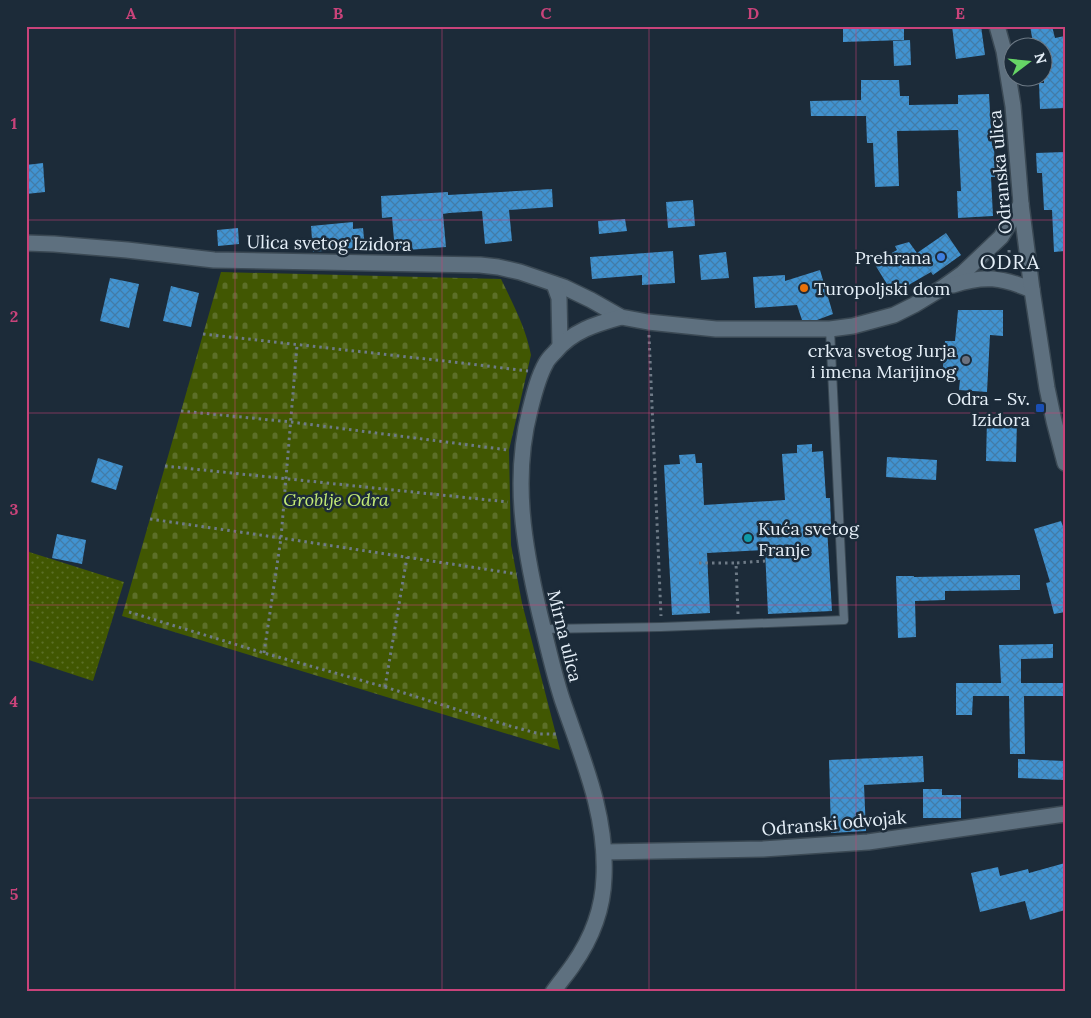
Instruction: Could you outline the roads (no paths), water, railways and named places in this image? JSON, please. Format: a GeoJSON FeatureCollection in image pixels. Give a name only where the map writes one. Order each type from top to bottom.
{"type":"FeatureCollection","features":[{"type":"Feature","properties":{"kind":"street","name":"Odranska ulica"},"geometry":{"type":"LineString","coordinates":[[997,26],[1004,51],[1013,106],[1021,204],[1047,388],[1065,463]]}},
{"type":"Feature","properties":{"kind":"street"},"geometry":{"type":"LineString","coordinates":[[621,317],[648,322],[716,329],[830,329],[853,326],[914,306],[963,273],[1001,237],[1021,204]]}},
{"type":"Feature","properties":{"kind":"street","name":"Ulica svetog Izidora"},"geometry":{"type":"LineString","coordinates":[[26,243],[118,249],[214,260],[498,266],[554,284],[591,300],[621,317]]}},
{"type":"Feature","properties":{"kind":"street"},"geometry":{"type":"LineString","coordinates":[[942,288],[966,281],[988,278],[1006,280],[1032,290]]}},
{"type":"Feature","properties":{"kind":"street"},"geometry":{"type":"LineString","coordinates":[[554,284],[558,298],[560,346]]}},
{"type":"Feature","properties":{"kind":"street","name":"Mirna ulica"},"geometry":{"type":"LineString","coordinates":[[553,992],[579,956],[590,938],[596,923],[602,896],[604,852],[602,828],[592,785],[561,696],[530,571],[521,505],[524,430],[535,391],[546,362],[560,346],[574,335],[594,325],[621,317]]}},
{"type":"Feature","properties":{"kind":"street","name":"Odranski odvojak"},"geometry":{"type":"LineString","coordinates":[[604,852],[763,849],[868,842],[1065,814]]}},
{"type":"Feature","properties":{"kind":"lane"},"geometry":{"type":"LineString","coordinates":[[543,629],[661,627],[844,620],[830,329]]}},
{"type":"Feature","properties":{"kind":"place","name":"Prehrana"},"geometry":{"type":"Point","coordinates":[941,257]}},
{"type":"Feature","properties":{"kind":"place","name":"Turopoljski dom"},"geometry":{"type":"Point","coordinates":[804,288]}},
{"type":"Feature","properties":{"kind":"place","name":"crkva svetog Jurja i imena Marijinog"},"geometry":{"type":"Point","coordinates":[966,360]}},
{"type":"Feature","properties":{"kind":"place","name":"Odra - Sv. Izidora"},"geometry":{"type":"Point","coordinates":[1040,408]}},
{"type":"Feature","properties":{"kind":"place","name":"Kuća svetog Franje"},"geometry":{"type":"Point","coordinates":[748,538]}},
{"type":"Feature","properties":{"kind":"district","name":"ODRA"},"geometry":{"type":"Point","coordinates":[1010,261]}},
{"type":"Feature","properties":{"kind":"park label","name":"Groblje Odra"},"geometry":{"type":"Point","coordinates":[336,499]}}]}
